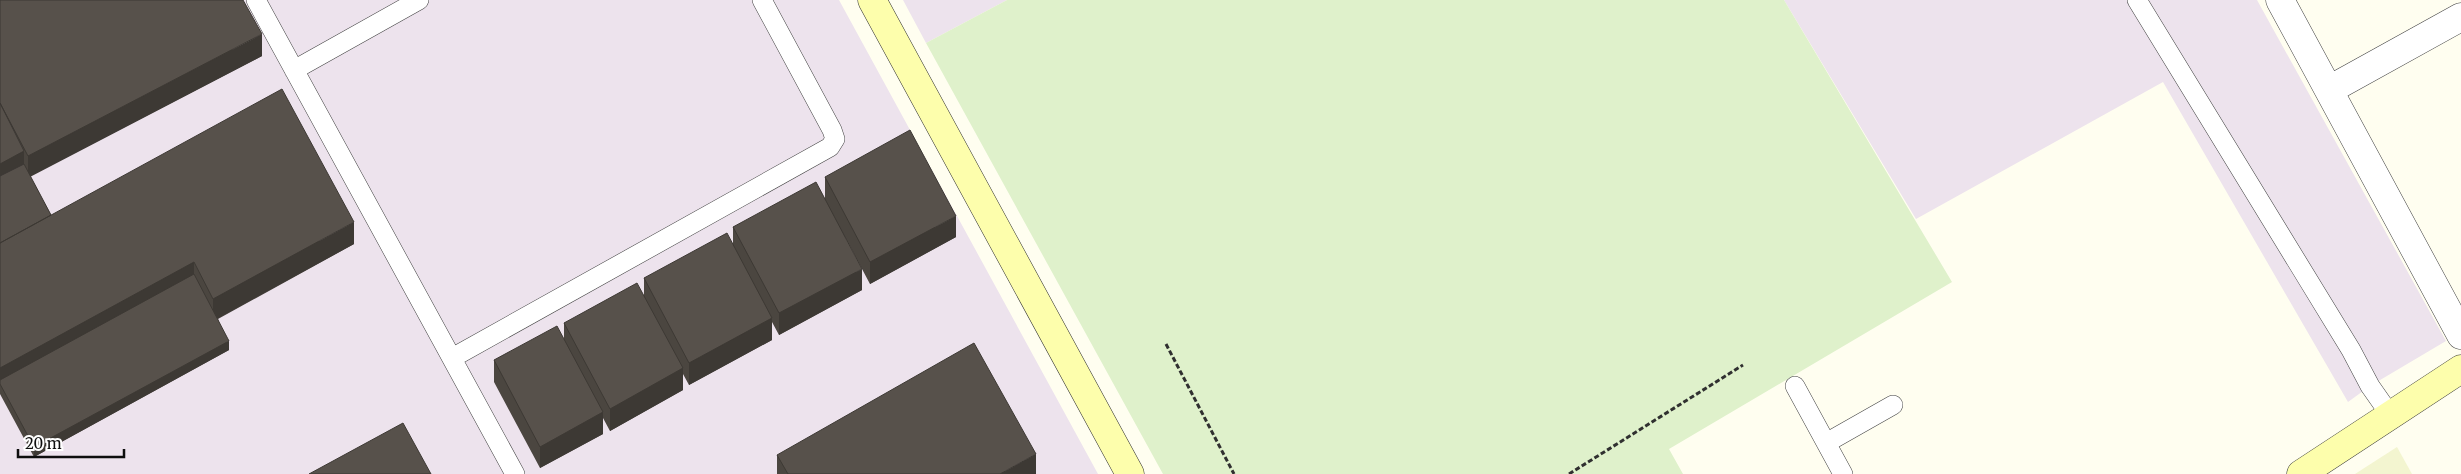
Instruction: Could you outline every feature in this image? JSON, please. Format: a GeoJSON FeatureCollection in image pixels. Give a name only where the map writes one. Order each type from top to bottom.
{"type":"FeatureCollection","features":[{"type":"Feature","properties":{"kind":"street"},"geometry":{"type":"LineString","coordinates":[[872,0],[1130,474]]}},
{"type":"Feature","properties":{"kind":"street"},"geometry":{"type":"LineString","coordinates":[[2280,0],[2461,335]]}},
{"type":"Feature","properties":{"kind":"street"},"geometry":{"type":"LineString","coordinates":[[2329,90],[2461,17]]}},
{"type":"Feature","properties":{"kind":"street"},"geometry":{"type":"LineString","coordinates":[[2301,474],[2461,369]]}},
{"type":"Feature","properties":{"kind":"lane"},"geometry":{"type":"LineString","coordinates":[[256,0],[515,474]]}},
{"type":"Feature","properties":{"kind":"lane"},"geometry":{"type":"LineString","coordinates":[[294,70],[419,0]]}},
{"type":"Feature","properties":{"kind":"lane"},"geometry":{"type":"LineString","coordinates":[[452,358],[830,147],[835,139],[832,130],[762,0]]}},
{"type":"Feature","properties":{"kind":"lane"},"geometry":{"type":"LineString","coordinates":[[2137,0],[2351,350],[2370,386],[2391,416]]}},
{"type":"Feature","properties":{"kind":"lane"},"geometry":{"type":"LineString","coordinates":[[1795,386],[1843,474]]}},
{"type":"Feature","properties":{"kind":"lane"},"geometry":{"type":"LineString","coordinates":[[1826,443],[1893,405]]}},
{"type":"Feature","properties":{"kind":"path"},"geometry":{"type":"LineString","coordinates":[[1166,344],[1234,474]]}},
{"type":"Feature","properties":{"kind":"path"},"geometry":{"type":"LineString","coordinates":[[1570,474],[1743,364]]}},
{"type":"Feature","properties":{"kind":"shaded area"},"geometry":{"type":"Polygon","coordinates":[[[0,0],[839,0],[1098,474],[0,474],[0,0]]]}},
{"type":"Feature","properties":{"kind":"shaded area"},"geometry":{"type":"Polygon","coordinates":[[[903,0],[1007,0],[926,43],[903,0]]]}},
{"type":"Feature","properties":{"kind":"shaded area"},"geometry":{"type":"Polygon","coordinates":[[[1784,0],[2257,0],[2446,341],[2370,386],[2348,402],[2163,82],[1916,219],[1784,0]]]}},
{"type":"Feature","properties":{"kind":"green space"},"geometry":{"type":"Polygon","coordinates":[[[1007,0],[1784,0],[1952,282],[1669,449],[1683,474],[1163,474],[926,43],[1007,0]]]}},
{"type":"Feature","properties":{"kind":"green space"},"geometry":{"type":"Polygon","coordinates":[[[2397,447],[2412,474],[2355,474],[2397,447]]]}},
{"type":"Feature","properties":{"kind":"building"},"geometry":{"type":"Polygon","coordinates":[[[0,0],[243,0],[262,34],[28,156],[0,103],[0,0]]]}},
{"type":"Feature","properties":{"kind":"building"},"geometry":{"type":"Polygon","coordinates":[[[282,89],[354,222],[213,299],[194,262],[0,368],[0,243],[282,89]]]}},
{"type":"Feature","properties":{"kind":"building"},"geometry":{"type":"Polygon","coordinates":[[[0,103],[24,151],[0,164],[0,103]]]}},
{"type":"Feature","properties":{"kind":"building"},"geometry":{"type":"Polygon","coordinates":[[[910,130],[956,216],[870,262],[825,177],[910,130]]]}},
{"type":"Feature","properties":{"kind":"building"},"geometry":{"type":"Polygon","coordinates":[[[24,164],[51,215],[0,243],[0,176],[24,164]]]}},
{"type":"Feature","properties":{"kind":"building"},"geometry":{"type":"Polygon","coordinates":[[[816,182],[862,269],[779,313],[733,227],[816,182]]]}},
{"type":"Feature","properties":{"kind":"building"},"geometry":{"type":"Polygon","coordinates":[[[727,233],[772,318],[689,363],[644,278],[727,233]]]}},
{"type":"Feature","properties":{"kind":"building"},"geometry":{"type":"Polygon","coordinates":[[[194,274],[229,341],[34,447],[0,384],[0,380],[194,274]]]}},
{"type":"Feature","properties":{"kind":"building"},"geometry":{"type":"Polygon","coordinates":[[[637,283],[683,368],[610,409],[564,323],[637,283]]]}},
{"type":"Feature","properties":{"kind":"building"},"geometry":{"type":"Polygon","coordinates":[[[557,326],[603,412],[540,447],[494,360],[557,326]]]}},
{"type":"Feature","properties":{"kind":"building"},"geometry":{"type":"Polygon","coordinates":[[[974,343],[1036,454],[1000,474],[788,474],[777,455],[974,343]]]}},
{"type":"Feature","properties":{"kind":"building"},"geometry":{"type":"Polygon","coordinates":[[[403,423],[431,474],[309,474],[403,423]]]}}]}
